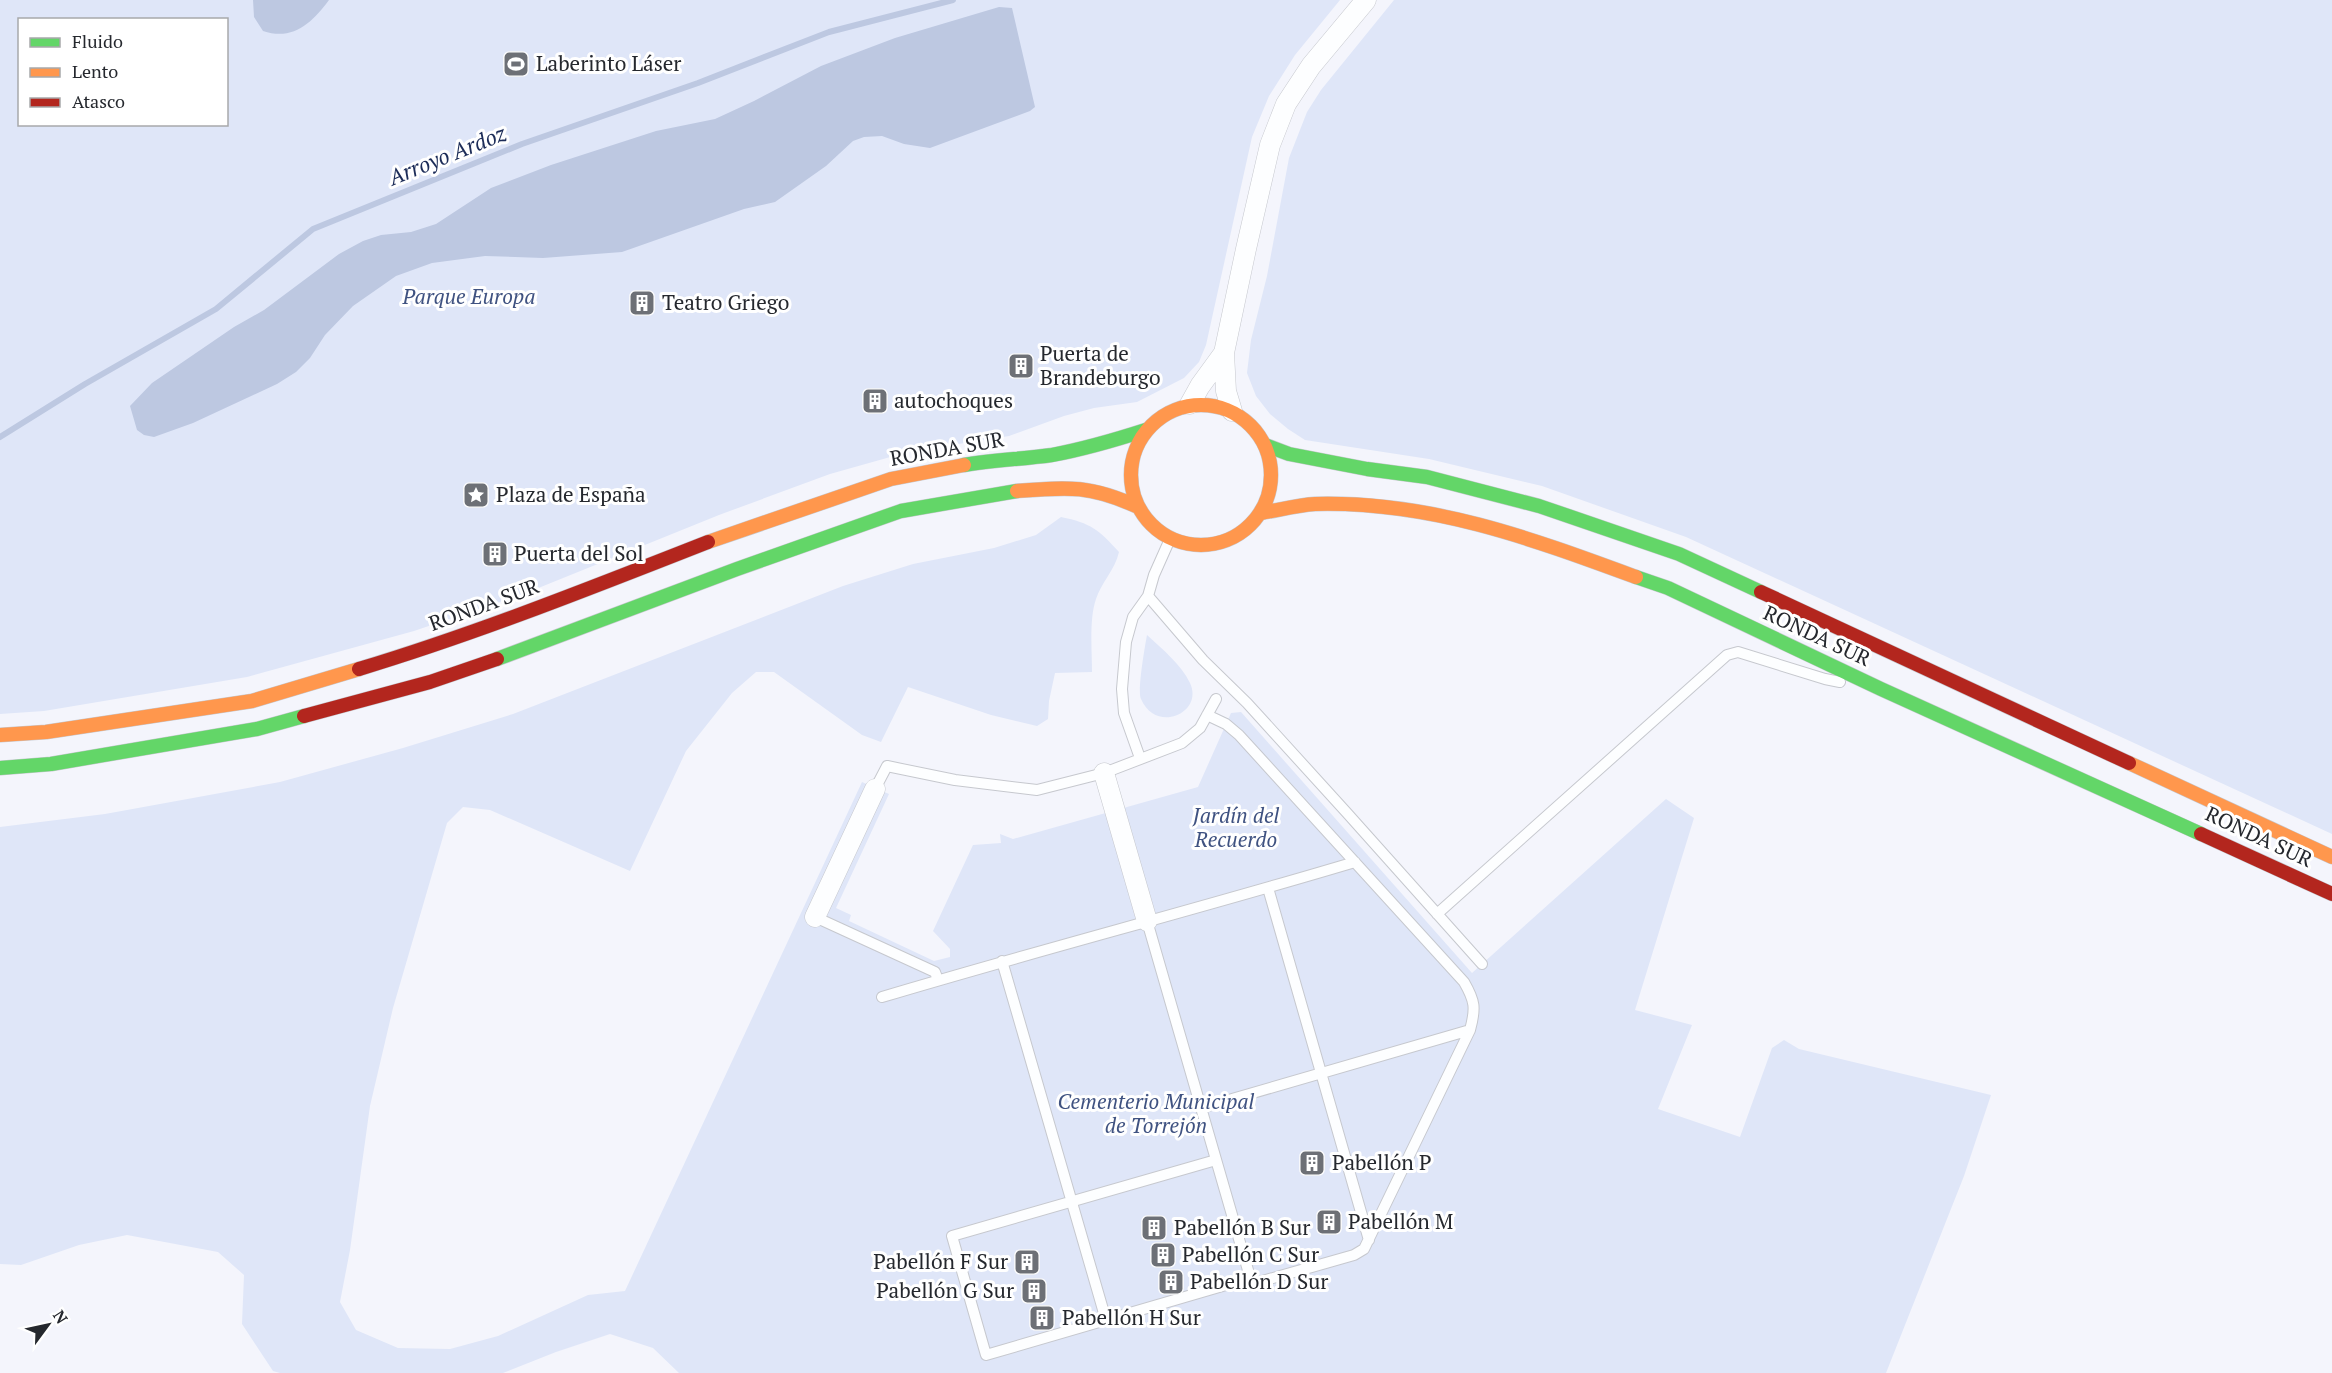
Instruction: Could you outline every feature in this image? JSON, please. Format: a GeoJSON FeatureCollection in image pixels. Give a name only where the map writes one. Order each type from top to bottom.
{"type":"FeatureCollection","features":[{"type":"Feature","properties":{"kind":"main road","name":"RONDA SUR"},"geometry":{"type":"LineString","coordinates":[[1191,404],[1212,404],[1232,411],[1252,425],[1265,445],[1271,467],[1270,491],[1261,513],[1248,528],[1230,539],[1210,545],[1190,545],[1170,539],[1151,526],[1138,507],[1130,481],[1133,454],[1146,430],[1166,413],[1191,404]]}},
{"type":"Feature","properties":{"kind":"main road","name":"RONDA SUR"},"geometry":{"type":"LineString","coordinates":[[0,735],[46,732],[252,701],[419,651],[515,617],[724,536],[891,479],[991,460],[1050,455],[1094,446],[1146,430]]}},
{"type":"Feature","properties":{"kind":"main road","name":"RONDA SUR"},"geometry":{"type":"LineString","coordinates":[[1265,445],[1289,454],[1367,469],[1427,477],[1517,500],[1679,554],[2332,857]]}},
{"type":"Feature","properties":{"kind":"main road","name":"RONDA SUR"},"geometry":{"type":"LineString","coordinates":[[0,768],[51,764],[257,729],[430,682],[901,511],[1005,492],[1054,488],[1076,488],[1110,494],[1138,507]]}},
{"type":"Feature","properties":{"kind":"main road","name":"RONDA SUR"},"geometry":{"type":"LineString","coordinates":[[1261,513],[1313,504],[1369,505],[1430,512],[1536,540],[1668,588],[1881,689],[2332,894]]}},
{"type":"Feature","properties":{"kind":"street"},"geometry":{"type":"LineString","coordinates":[[1232,411],[1226,391],[1224,353],[1270,145],[1286,104],[1311,66],[1366,0]]}},
{"type":"Feature","properties":{"kind":"street"},"geometry":{"type":"LineString","coordinates":[[1191,404],[1200,386],[1224,353]]}},
{"type":"Feature","properties":{"kind":"street"},"geometry":{"type":"LineString","coordinates":[[1104,773],[1147,921]]}},
{"type":"Feature","properties":{"kind":"street"},"geometry":{"type":"LineString","coordinates":[[815,917],[875,789]]}},
{"type":"Feature","properties":{"kind":"lane"},"geometry":{"type":"LineString","coordinates":[[1140,758],[1124,713],[1122,689],[1126,642],[1133,617],[1148,596],[1154,575],[1170,539]]}},
{"type":"Feature","properties":{"kind":"lane"},"geometry":{"type":"LineString","coordinates":[[1148,596],[1203,660],[1257,714],[1482,964]]}},
{"type":"Feature","properties":{"kind":"lane"},"geometry":{"type":"LineString","coordinates":[[1437,914],[1727,655],[1738,652],[1825,679],[1881,689]]}},
{"type":"Feature","properties":{"kind":"lane"},"geometry":{"type":"LineString","coordinates":[[875,789],[887,766],[955,780],[1037,790],[1104,773],[1182,743],[1200,728],[1216,699]]}},
{"type":"Feature","properties":{"kind":"lane"},"geometry":{"type":"LineString","coordinates":[[1147,921],[1252,1284],[1354,1255],[1364,1249],[1470,1030],[1475,1013],[1473,998],[1464,982],[1239,735],[1226,724],[1207,715]]}},
{"type":"Feature","properties":{"kind":"lane"},"geometry":{"type":"LineString","coordinates":[[882,997],[1002,961],[1268,888],[1355,861]]}},
{"type":"Feature","properties":{"kind":"lane"},"geometry":{"type":"LineString","coordinates":[[1268,888],[1369,1240]]}},
{"type":"Feature","properties":{"kind":"lane"},"geometry":{"type":"LineString","coordinates":[[815,917],[935,972],[938,980]]}},
{"type":"Feature","properties":{"kind":"lane"},"geometry":{"type":"LineString","coordinates":[[1002,961],[1106,1320]]}},
{"type":"Feature","properties":{"kind":"lane"},"geometry":{"type":"LineString","coordinates":[[1201,1108],[1470,1030]]}},
{"type":"Feature","properties":{"kind":"lane"},"geometry":{"type":"LineString","coordinates":[[1216,1160],[952,1236],[986,1355],[1250,1278]]}},
{"type":"Feature","properties":{"kind":"green space","name":"Parque Europa"},"geometry":{"type":"Polygon","coordinates":[[[0,0],[1340,0],[1295,55],[1269,96],[1252,137],[1206,345],[1199,362],[1184,378],[1137,402],[1094,408],[1009,436],[908,452],[830,474],[719,515],[526,593],[414,631],[247,677],[44,711],[0,714],[0,0]]]}},
{"type":"Feature","properties":{"kind":"green space"},"geometry":{"type":"Polygon","coordinates":[[[1394,0],[2332,0],[2332,834],[1686,537],[1542,486],[1429,459],[1305,440],[1270,414],[1256,396],[1247,373],[1251,340],[1267,276],[1289,158],[1307,112],[1321,90],[1394,0]]]}},
{"type":"Feature","properties":{"kind":"green space"},"geometry":{"type":"Polygon","coordinates":[[[1061,517],[1094,528],[1119,552],[1098,593],[1094,607],[1091,635],[1092,672],[1055,673],[1048,719],[1037,726],[991,715],[908,687],[881,742],[862,735],[774,672],[756,672],[732,693],[686,751],[630,871],[490,810],[463,807],[447,823],[393,1008],[370,1106],[350,1250],[340,1302],[356,1330],[398,1348],[450,1349],[498,1336],[588,1295],[625,1291],[862,782],[889,794],[836,908],[851,915],[849,921],[934,961],[950,957],[950,949],[933,931],[973,845],[1001,843],[1000,834],[1013,839],[1198,787],[1231,713],[1241,712],[1472,973],[1666,799],[1694,818],[1635,1010],[1692,1025],[1658,1109],[1740,1137],[1772,1048],[1784,1040],[1799,1049],[1991,1095],[1964,1176],[1886,1373],[679,1373],[653,1348],[610,1334],[503,1373],[280,1373],[273,1371],[242,1324],[244,1275],[218,1252],[127,1235],[79,1245],[21,1265],[0,1264],[0,827],[105,814],[280,782],[403,748],[513,714],[843,586],[913,564],[994,548],[1036,535],[1061,517]]]}},
{"type":"Feature","properties":{"kind":"green space"},"geometry":{"type":"Polygon","coordinates":[[[1147,635],[1176,663],[1190,683],[1193,694],[1190,703],[1185,710],[1176,715],[1167,717],[1157,715],[1148,710],[1141,699],[1141,679],[1147,635]]]}},
{"type":"Feature","properties":{"kind":"shaded area"},"geometry":{"type":"Polygon","coordinates":[[[253,0],[329,0],[309,23],[284,34],[263,31],[254,17],[253,0]]]}},
{"type":"Feature","properties":{"kind":"shaded area"},"geometry":{"type":"Polygon","coordinates":[[[999,7],[1012,8],[1035,107],[1030,111],[930,148],[904,144],[882,136],[864,137],[853,141],[826,166],[775,202],[744,209],[622,252],[543,258],[485,256],[432,263],[396,276],[353,306],[325,335],[310,358],[296,372],[277,384],[193,423],[154,437],[144,435],[137,430],[130,406],[152,383],[234,327],[264,310],[339,254],[363,241],[381,235],[411,232],[436,224],[491,188],[551,165],[656,131],[715,119],[821,66],[895,38],[999,7]]]}},
{"type":"Feature","properties":{"kind":"waterway","name":"Arroyo Ardoz"},"geometry":{"type":"LineString","coordinates":[[0,437],[85,384],[216,309],[313,229],[522,144],[698,83],[829,32],[953,0]]}},
{"type":"Feature","properties":{"kind":"traffic: fast"},"geometry":{"type":"LineString","coordinates":[[964,465],[1052,455],[1146,430]]}},
{"type":"Feature","properties":{"kind":"traffic: fast"},"geometry":{"type":"LineString","coordinates":[[1265,445],[1289,454],[1367,469],[1427,477],[1539,506],[1679,554],[1761,592]]}},
{"type":"Feature","properties":{"kind":"traffic: fast"},"geometry":{"type":"LineString","coordinates":[[497,659],[737,569],[901,511],[1017,491]]}},
{"type":"Feature","properties":{"kind":"traffic: fast"},"geometry":{"type":"LineString","coordinates":[[1636,577],[1668,588],[1881,689],[2201,834]]}},
{"type":"Feature","properties":{"kind":"traffic: fast"},"geometry":{"type":"LineString","coordinates":[[0,768],[51,764],[257,729],[304,716]]}},
{"type":"Feature","properties":{"kind":"traffic: slow"},"geometry":{"type":"LineString","coordinates":[[1201,405],[1228,410],[1251,425],[1266,448],[1271,475],[1266,502],[1251,525],[1228,540],[1201,545],[1174,540],[1151,525],[1136,502],[1131,475],[1136,448],[1151,425],[1174,410],[1201,405]]}},
{"type":"Feature","properties":{"kind":"traffic: slow"},"geometry":{"type":"LineString","coordinates":[[708,542],[891,479],[964,465]]}},
{"type":"Feature","properties":{"kind":"traffic: slow"},"geometry":{"type":"LineString","coordinates":[[1017,491],[1079,489],[1106,495],[1138,507]]}},
{"type":"Feature","properties":{"kind":"traffic: slow"},"geometry":{"type":"LineString","coordinates":[[1261,513],[1315,504],[1357,505],[1439,515],[1518,536],[1636,577]]}},
{"type":"Feature","properties":{"kind":"traffic: slow"},"geometry":{"type":"LineString","coordinates":[[0,735],[46,732],[252,701],[359,669]]}},
{"type":"Feature","properties":{"kind":"traffic: slow"},"geometry":{"type":"LineString","coordinates":[[2129,763],[2332,857]]}},
{"type":"Feature","properties":{"kind":"traffic: jam"},"geometry":{"type":"LineString","coordinates":[[359,669],[491,625],[708,542]]}},
{"type":"Feature","properties":{"kind":"traffic: jam"},"geometry":{"type":"LineString","coordinates":[[1761,592],[2129,763]]}},
{"type":"Feature","properties":{"kind":"traffic: jam"},"geometry":{"type":"LineString","coordinates":[[304,716],[430,682],[497,659]]}},
{"type":"Feature","properties":{"kind":"traffic: jam"},"geometry":{"type":"LineString","coordinates":[[2201,834],[2332,894]]}},
{"type":"Feature","properties":{"kind":"place","name":"Laberinto Láser"},"geometry":{"type":"Point","coordinates":[516,64]}},
{"type":"Feature","properties":{"kind":"place","name":"Teatro Griego"},"geometry":{"type":"Point","coordinates":[642,303]}},
{"type":"Feature","properties":{"kind":"place","name":"Puerta de Brandeburgo"},"geometry":{"type":"Point","coordinates":[1021,366]}},
{"type":"Feature","properties":{"kind":"place","name":"autochoques"},"geometry":{"type":"Point","coordinates":[875,401]}},
{"type":"Feature","properties":{"kind":"place","name":"Plaza de España"},"geometry":{"type":"Point","coordinates":[476,495]}},
{"type":"Feature","properties":{"kind":"place","name":"Puerta del Sol"},"geometry":{"type":"Point","coordinates":[495,554]}},
{"type":"Feature","properties":{"kind":"place","name":"Pabellón P"},"geometry":{"type":"Point","coordinates":[1312,1163]}},
{"type":"Feature","properties":{"kind":"place","name":"Pabellón M"},"geometry":{"type":"Point","coordinates":[1329,1222]}},
{"type":"Feature","properties":{"kind":"place","name":"Pabellón B Sur"},"geometry":{"type":"Point","coordinates":[1154,1228]}},
{"type":"Feature","properties":{"kind":"place","name":"Pabellón C Sur"},"geometry":{"type":"Point","coordinates":[1163,1255]}},
{"type":"Feature","properties":{"kind":"place","name":"Pabellón F Sur"},"geometry":{"type":"Point","coordinates":[1027,1262]}},
{"type":"Feature","properties":{"kind":"place","name":"Pabellón D Sur"},"geometry":{"type":"Point","coordinates":[1171,1282]}},
{"type":"Feature","properties":{"kind":"place","name":"Pabellón G Sur"},"geometry":{"type":"Point","coordinates":[1034,1291]}},
{"type":"Feature","properties":{"kind":"place","name":"Pabellón H Sur"},"geometry":{"type":"Point","coordinates":[1042,1318]}},
{"type":"Feature","properties":{"kind":"park label","name":"Jardín del Recuerdo"},"geometry":{"type":"Point","coordinates":[1236,828]}},
{"type":"Feature","properties":{"kind":"park label","name":"Cementerio Municipal de Torrejón"},"geometry":{"type":"Point","coordinates":[1156,1114]}}]}
